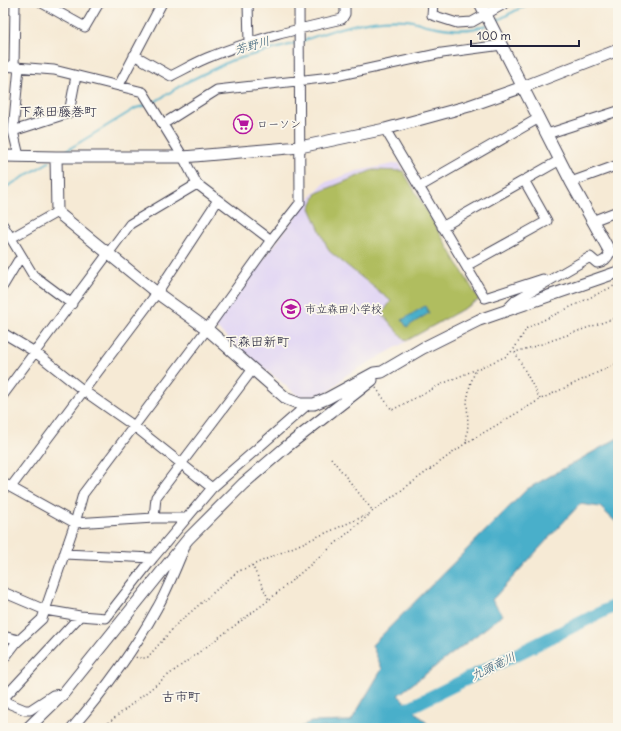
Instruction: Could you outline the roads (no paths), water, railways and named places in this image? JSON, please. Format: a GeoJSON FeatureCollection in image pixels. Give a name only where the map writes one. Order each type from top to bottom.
{"type":"FeatureCollection","features":[{"type":"Feature","properties":{"kind":"street"},"geometry":{"type":"LineString","coordinates":[[15,3],[17,67],[13,131],[19,156]]}},
{"type":"Feature","properties":{"kind":"street"},"geometry":{"type":"LineString","coordinates":[[42,3],[85,27],[99,3]]}},
{"type":"Feature","properties":{"kind":"street"},"geometry":{"type":"LineString","coordinates":[[119,86],[134,54],[162,3]]}},
{"type":"Feature","properties":{"kind":"street"},"geometry":{"type":"LineString","coordinates":[[248,3],[249,43]]}},
{"type":"Feature","properties":{"kind":"street"},"geometry":{"type":"LineString","coordinates":[[3,660],[19,640],[42,619],[75,523],[83,494],[300,203],[299,3]]}},
{"type":"Feature","properties":{"kind":"street"},"geometry":{"type":"LineString","coordinates":[[134,54],[171,76],[212,56],[249,43],[299,28],[342,18],[345,14],[345,3]]}},
{"type":"Feature","properties":{"kind":"street"},"geometry":{"type":"LineString","coordinates":[[433,3],[432,15],[457,23],[472,22],[488,17],[506,3]]}},
{"type":"Feature","properties":{"kind":"street"},"geometry":{"type":"LineString","coordinates":[[480,3],[571,182],[610,252],[609,256],[603,262],[597,263],[590,257],[561,273],[516,300],[505,311]]}},
{"type":"Feature","properties":{"kind":"street"},"geometry":{"type":"LineString","coordinates":[[163,124],[217,90],[300,82],[331,77],[500,41]]}},
{"type":"Feature","properties":{"kind":"street"},"geometry":{"type":"LineString","coordinates":[[3,156],[183,157],[300,147],[386,129],[469,106],[523,87],[618,50]]}},
{"type":"Feature","properties":{"kind":"street"},"geometry":{"type":"LineString","coordinates":[[3,66],[54,70],[143,92],[183,157],[196,184],[271,240]]}},
{"type":"Feature","properties":{"kind":"street"},"geometry":{"type":"LineString","coordinates":[[13,131],[69,113],[76,76]]}},
{"type":"Feature","properties":{"kind":"street"},"geometry":{"type":"LineString","coordinates":[[547,134],[618,111]]}},
{"type":"Feature","properties":{"kind":"street"},"geometry":{"type":"LineString","coordinates":[[419,187],[539,118]]}},
{"type":"Feature","properties":{"kind":"street"},"geometry":{"type":"LineString","coordinates":[[386,129],[442,227],[485,298],[561,273]]}},
{"type":"Feature","properties":{"kind":"street"},"geometry":{"type":"LineString","coordinates":[[56,157],[57,212],[157,293],[207,329],[287,398],[300,404],[314,404],[374,373],[382,372]]}},
{"type":"Feature","properties":{"kind":"street"},"geometry":{"type":"LineString","coordinates":[[442,227],[560,160]]}},
{"type":"Feature","properties":{"kind":"street"},"geometry":{"type":"LineString","coordinates":[[571,182],[618,165]]}},
{"type":"Feature","properties":{"kind":"street"},"geometry":{"type":"LineString","coordinates":[[466,266],[547,220],[524,180]]}},
{"type":"Feature","properties":{"kind":"street"},"geometry":{"type":"LineString","coordinates":[[3,395],[130,224],[196,184]]}},
{"type":"Feature","properties":{"kind":"street"},"geometry":{"type":"LineString","coordinates":[[185,518],[154,518],[75,523],[7,485],[84,391],[157,293],[218,200]]}},
{"type":"Feature","properties":{"kind":"street"},"geometry":{"type":"LineString","coordinates":[[11,238],[57,212]]}},
{"type":"Feature","properties":{"kind":"street"},"geometry":{"type":"LineString","coordinates":[[592,221],[618,212]]}},
{"type":"Feature","properties":{"kind":"street"},"geometry":{"type":"LineString","coordinates":[[3,225],[33,275],[72,304]]}},
{"type":"Feature","properties":{"kind":"street"},"geometry":{"type":"LineString","coordinates":[[3,286],[18,261],[23,258]]}},
{"type":"Feature","properties":{"kind":"street"},"geometry":{"type":"LineString","coordinates":[[28,728],[63,694],[188,540],[243,484],[286,447],[382,372],[423,348],[479,320],[617,277]]}},
{"type":"Feature","properties":{"kind":"street"},"geometry":{"type":"LineString","coordinates":[[3,333],[35,352],[84,391],[134,426],[212,488]]}},
{"type":"Feature","properties":{"kind":"street"},"geometry":{"type":"LineString","coordinates":[[154,518],[156,497],[253,369]]}},
{"type":"Feature","properties":{"kind":"street"},"geometry":{"type":"LineString","coordinates":[[3,592],[44,610],[80,616],[106,618],[185,518],[212,488],[307,404]]}},
{"type":"Feature","properties":{"kind":"street"},"geometry":{"type":"LineString","coordinates":[[72,728],[93,704],[131,652],[158,606],[188,540]]}},
{"type":"Feature","properties":{"kind":"street"},"geometry":{"type":"LineString","coordinates":[[64,554],[153,558]]}},
{"type":"Feature","properties":{"kind":"street"},"geometry":{"type":"LineString","coordinates":[[63,694],[53,696],[30,710],[25,710],[3,700],[80,616]]}},
{"type":"Feature","properties":{"kind":"street"},"geometry":{"type":"LineString","coordinates":[[3,636],[19,640]]}},
{"type":"Feature","properties":{"kind":"water"},"geometry":{"type":"Polygon","coordinates":[[[425,306],[429,313],[407,327],[402,320],[425,306]]]}},
{"type":"Feature","properties":{"kind":"water"},"geometry":{"type":"Polygon","coordinates":[[[618,438],[618,524],[600,507],[580,504],[492,600],[503,615],[398,695],[432,728],[299,728],[311,722],[351,721],[382,669],[372,645],[527,489],[618,438]]]}},
{"type":"Feature","properties":{"kind":"waterway","name":"芳野川"},"geometry":{"type":"LineString","coordinates":[[494,22],[530,3]]}},
{"type":"Feature","properties":{"kind":"waterway","name":"芳野川"},"geometry":{"type":"LineString","coordinates":[[302,41],[340,28],[379,20],[408,20],[426,25],[456,30],[471,29],[486,25]]}},
{"type":"Feature","properties":{"kind":"waterway","name":"芳野川"},"geometry":{"type":"LineString","coordinates":[[153,103],[185,83],[230,61],[297,43]]}},
{"type":"Feature","properties":{"kind":"waterway","name":"芳野川"},"geometry":{"type":"LineString","coordinates":[[64,152],[136,108],[147,105]]}},
{"type":"Feature","properties":{"kind":"waterway","name":"芳野川"},"geometry":{"type":"LineString","coordinates":[[3,189],[49,162]]}},
{"type":"Feature","properties":{"kind":"waterway","name":"九頭竜川"},"geometry":{"type":"LineString","coordinates":[[368,728],[618,604]]}},
{"type":"Feature","properties":{"kind":"place","name":"ローソン"},"geometry":{"type":"Point","coordinates":[243,124]}},
{"type":"Feature","properties":{"kind":"place","name":"市立森田小学校"},"geometry":{"type":"Point","coordinates":[291,309]}},
{"type":"Feature","properties":{"kind":"district","name":"下森田藤巻町"},"geometry":{"type":"Point","coordinates":[58,111]}},
{"type":"Feature","properties":{"kind":"district","name":"下森田新町"},"geometry":{"type":"Point","coordinates":[257,341]}},
{"type":"Feature","properties":{"kind":"district","name":"古市町"},"geometry":{"type":"Point","coordinates":[181,696]}}]}
